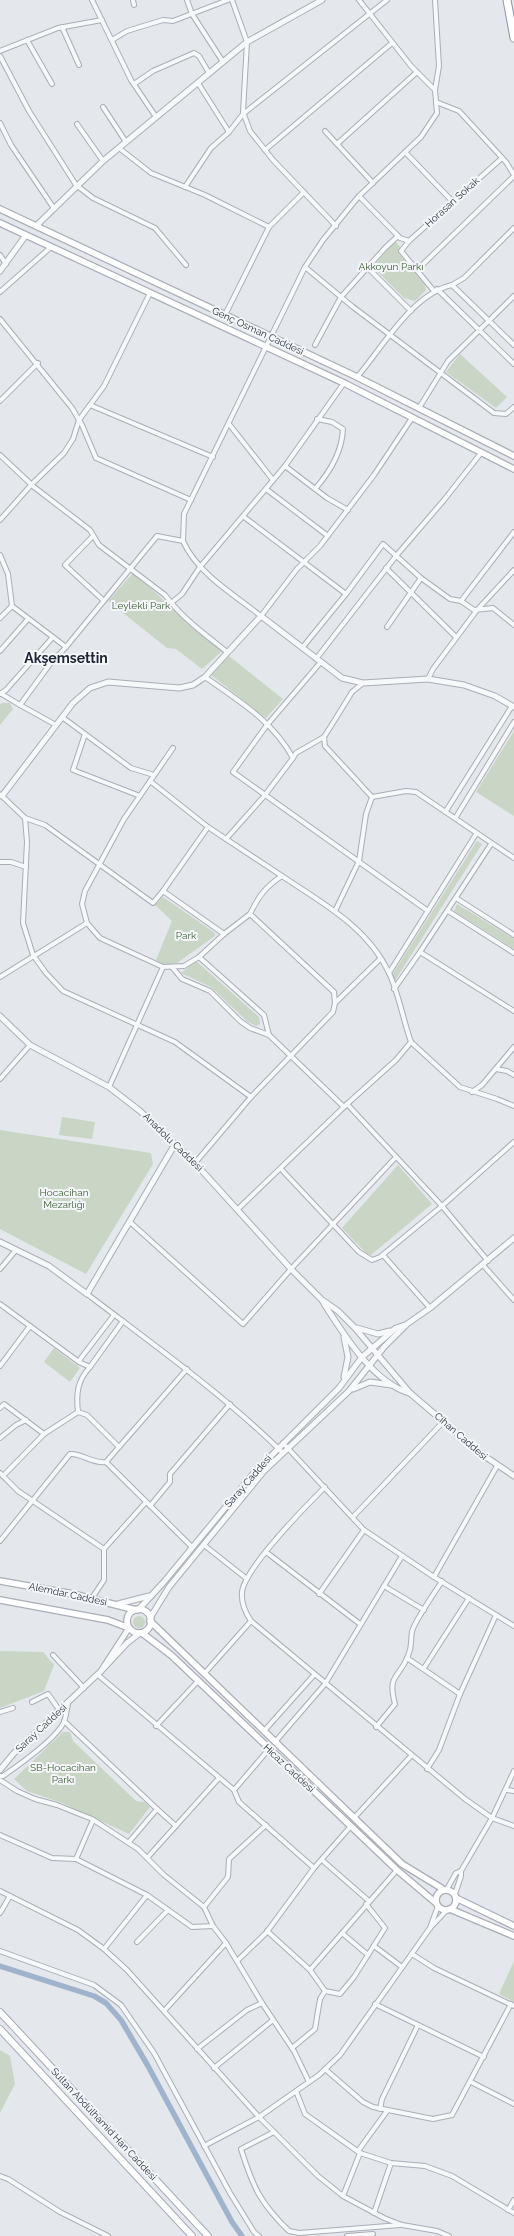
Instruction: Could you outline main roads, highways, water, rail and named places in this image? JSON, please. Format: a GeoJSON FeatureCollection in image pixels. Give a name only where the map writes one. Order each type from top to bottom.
{"type":"FeatureCollection","features":[{"type":"Feature","properties":{"kind":"highway"},"geometry":{"type":"LineString","coordinates":[[507,0],[514,38]]}},
{"type":"Feature","properties":{"kind":"main road","name":"Genç Osman Caddesi"},"geometry":{"type":"LineString","coordinates":[[0,209],[357,377],[514,456]]}},
{"type":"Feature","properties":{"kind":"main road","name":"Genç Osman Caddesi"},"geometry":{"type":"LineString","coordinates":[[0,223],[344,383],[514,469]]}},
{"type":"Feature","properties":{"kind":"main road","name":"Alemdar Caddesi"},"geometry":{"type":"LineString","coordinates":[[0,1582],[92,1598],[137,1610]]}},
{"type":"Feature","properties":{"kind":"main road","name":"Alemdar Caddesi"},"geometry":{"type":"LineString","coordinates":[[0,1600],[102,1619],[129,1628]]}},
{"type":"Feature","properties":{"kind":"main road"},"geometry":{"type":"LineString","coordinates":[[137,1610],[147,1613],[150,1620],[147,1630],[141,1633],[134,1632],[129,1628],[128,1617],[137,1610]]}},
{"type":"Feature","properties":{"kind":"main road","name":"Hicaz Caddesi"},"geometry":{"type":"LineString","coordinates":[[150,1620],[204,1674],[402,1864],[445,1889]]}},
{"type":"Feature","properties":{"kind":"main road","name":"Hicaz Caddesi"},"geometry":{"type":"LineString","coordinates":[[141,1633],[171,1655],[397,1870],[437,1905]]}},
{"type":"Feature","properties":{"kind":"main road"},"geometry":{"type":"LineString","coordinates":[[514,1926],[445,1889],[436,1896],[437,1905],[514,1936]]}},
{"type":"Feature","properties":{"kind":"main road"},"geometry":{"type":"LineString","coordinates":[[448,1910],[455,1905],[456,1896]]}},
{"type":"Feature","properties":{"kind":"main road","name":"Sultan Abdülhamid Han Caddesi"},"geometry":{"type":"LineString","coordinates":[[0,2012],[208,2236]]}},
{"type":"Feature","properties":{"kind":"main road","name":"Sultan Abdülhamid Han Caddesi"},"geometry":{"type":"LineString","coordinates":[[0,2029],[192,2236]]}},
{"type":"Feature","properties":{"kind":"waterway"},"geometry":{"type":"LineString","coordinates":[[0,1966],[94,1996],[106,2003],[121,2020],[148,2066],[232,2222],[242,2236]]}},
{"type":"Feature","properties":{"kind":"district","name":"Akşemsettin"},"geometry":{"type":"Point","coordinates":[66,658]}},
{"type":"Feature","properties":{"kind":"park label","name":"Akkoyun Parkı"},"geometry":{"type":"Point","coordinates":[391,266]}},
{"type":"Feature","properties":{"kind":"park label","name":"Leylekli Park"},"geometry":{"type":"Point","coordinates":[141,605]}},
{"type":"Feature","properties":{"kind":"park label","name":"Park"},"geometry":{"type":"Point","coordinates":[186,935]}},
{"type":"Feature","properties":{"kind":"park label","name":"Hocacihan Mezarlığı"},"geometry":{"type":"Point","coordinates":[64,1198]}},
{"type":"Feature","properties":{"kind":"park label","name":"SB-Hocacihan Parkı"},"geometry":{"type":"Point","coordinates":[63,1772]}}]}
